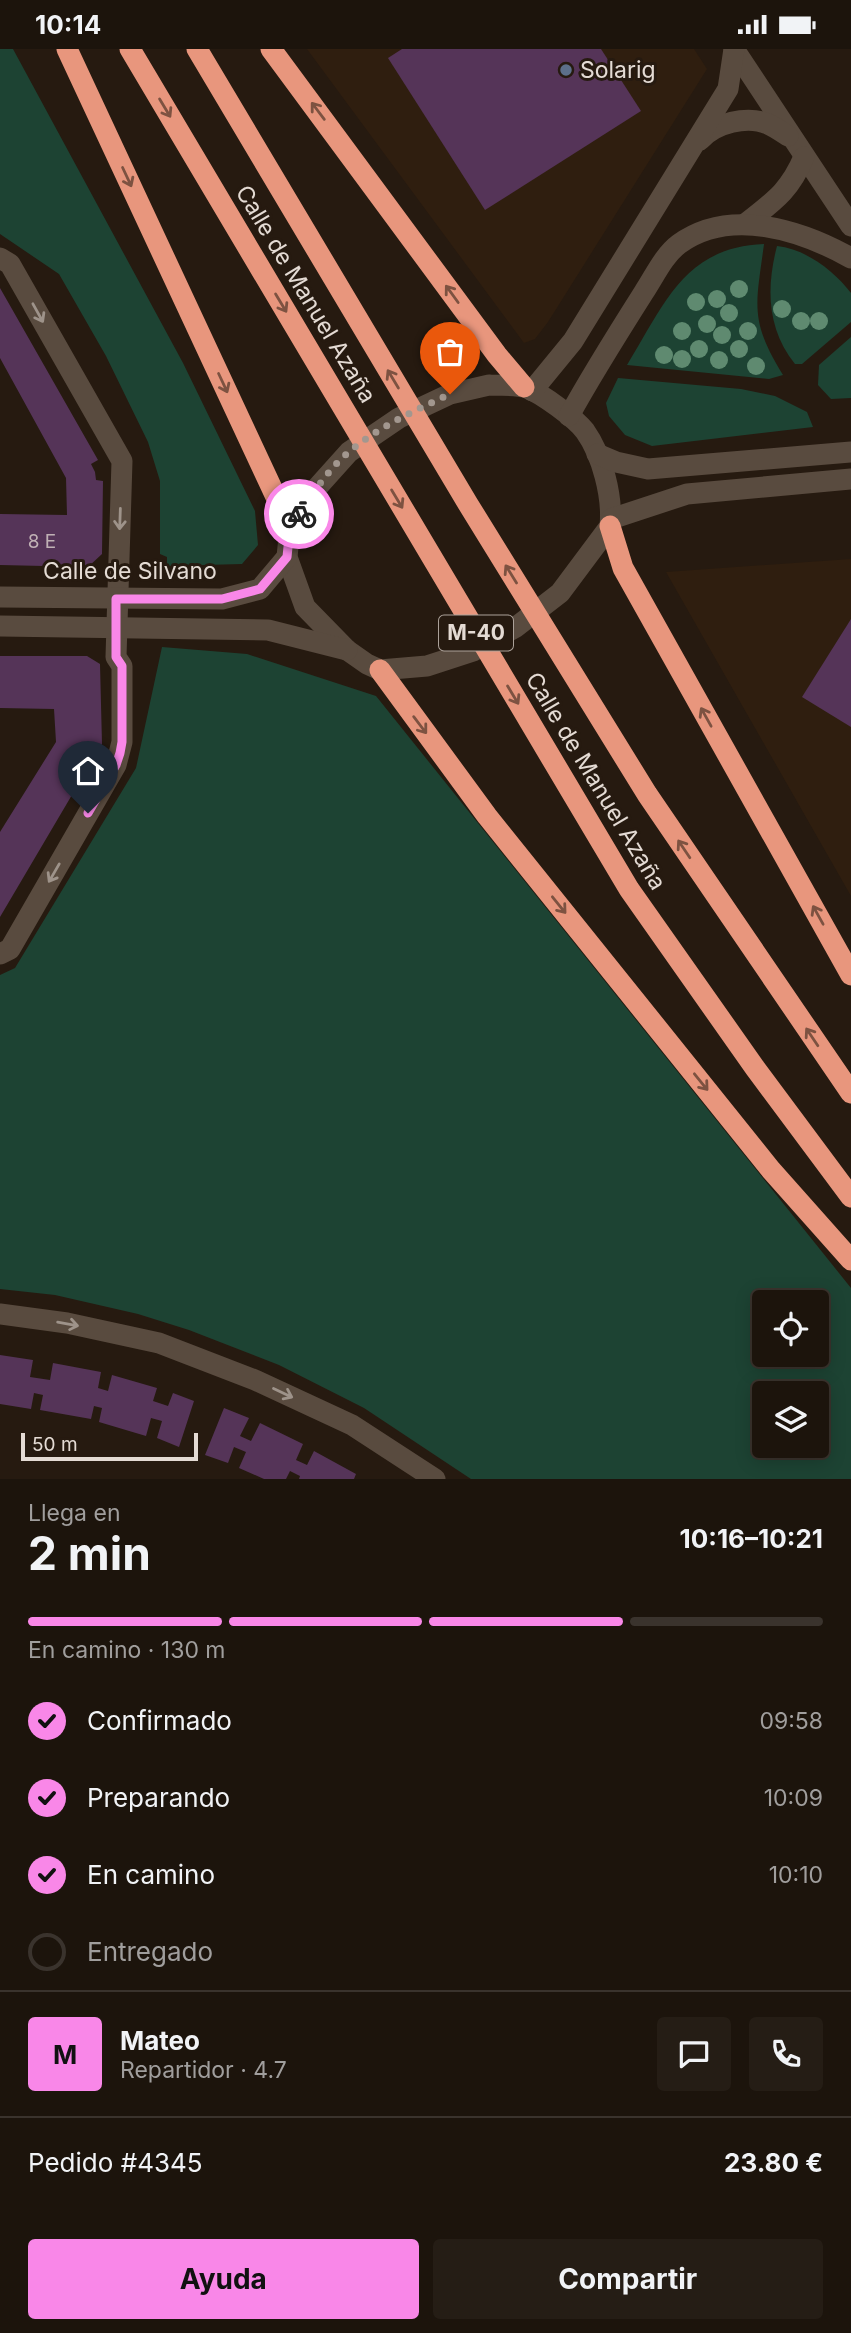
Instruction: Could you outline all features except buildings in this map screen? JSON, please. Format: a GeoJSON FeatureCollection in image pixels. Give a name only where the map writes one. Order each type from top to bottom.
{"type":"FeatureCollection","features":[{"type":"Feature","properties":{"kind":"highway"},"geometry":{"type":"LineString","coordinates":[[67,49],[290,527]]}},
{"type":"Feature","properties":{"kind":"highway","name":"Calle de Manuel Azaña"},"geometry":{"type":"LineString","coordinates":[[130,49],[629,889],[755,1068],[851,1197]]}},
{"type":"Feature","properties":{"kind":"highway","name":"Calle de Manuel Azaña"},"geometry":{"type":"LineString","coordinates":[[197,49],[468,504],[647,794],[851,1093]]}},
{"type":"Feature","properties":{"kind":"highway"},"geometry":{"type":"LineString","coordinates":[[271,49],[497,355],[528,389]]}},
{"type":"Feature","properties":{"kind":"highway"},"geometry":{"type":"LineString","coordinates":[[610,522],[623,568],[851,975]]}},
{"type":"Feature","properties":{"kind":"highway"},"geometry":{"type":"LineString","coordinates":[[380,670],[487,816],[771,1170],[851,1260]]}},
{"type":"Feature","properties":{"kind":"street"},"geometry":{"type":"LineString","coordinates":[[528,389],[573,341],[728,89],[734,49]]}},
{"type":"Feature","properties":{"kind":"street"},"geometry":{"type":"LineString","coordinates":[[734,49],[851,226]]}},
{"type":"Feature","properties":{"kind":"street"},"geometry":{"type":"LineString","coordinates":[[689,153],[705,134],[726,124],[746,120],[766,123],[793,139]]}},
{"type":"Feature","properties":{"kind":"street"},"geometry":{"type":"LineString","coordinates":[[745,224],[783,194],[794,180],[804,157]]}},
{"type":"Feature","properties":{"kind":"street"},"geometry":{"type":"LineString","coordinates":[[569,416],[601,359],[677,245],[702,232],[745,224],[789,232],[830,246],[851,258]]}},
{"type":"Feature","properties":{"kind":"street"},"geometry":{"type":"LineString","coordinates":[[0,258],[10,264],[122,461],[116,599],[116,657],[122,666],[122,742],[116,765],[10,949],[0,954]]}},
{"type":"Feature","properties":{"kind":"street"},"geometry":{"type":"LineString","coordinates":[[610,522],[606,487],[597,454],[584,430],[569,416],[528,389],[489,385],[450,394],[399,418],[349,451],[314,491],[290,527],[287,557],[305,607],[348,650],[380,670],[427,666],[474,651],[516,628],[560,593],[610,522],[687,494],[851,479]]}},
{"type":"Feature","properties":{"kind":"street"},"geometry":{"type":"LineString","coordinates":[[597,454],[616,462],[648,469],[851,452]]}},
{"type":"Feature","properties":{"kind":"street","name":"Calle de Silvano"},"geometry":{"type":"LineString","coordinates":[[0,597],[222,599],[260,589],[287,557]]}},
{"type":"Feature","properties":{"kind":"street"},"geometry":{"type":"LineString","coordinates":[[0,625],[268,630],[348,650]]}},
{"type":"Feature","properties":{"kind":"street"},"geometry":{"type":"LineString","coordinates":[[0,1314],[67,1323],[159,1343],[256,1380],[352,1425],[435,1479]]}},
{"type":"Feature","properties":{"kind":"shaded area"},"geometry":{"type":"Polygon","coordinates":[[[307,49],[694,49],[707,69],[548,322],[535,339],[524,343],[307,49]]]}},
{"type":"Feature","properties":{"kind":"shaded area"},"geometry":{"type":"Polygon","coordinates":[[[851,559],[851,896],[666,572],[851,559]]]}},
{"type":"Feature","properties":{"kind":"green space"},"geometry":{"type":"Polygon","coordinates":[[[0,49],[13,49],[183,363],[255,511],[258,545],[242,564],[167,566],[167,557],[160,554],[160,481],[148,442],[106,356],[59,274],[0,234],[0,49]]]}},
{"type":"Feature","properties":{"kind":"green space"},"geometry":{"type":"Polygon","coordinates":[[[764,244],[758,312],[765,340],[783,375],[769,379],[627,365],[666,301],[679,283],[695,268],[714,256],[737,248],[764,244]]]}},
{"type":"Feature","properties":{"kind":"green space"},"geometry":{"type":"Polygon","coordinates":[[[777,246],[809,256],[851,293],[851,322],[802,364],[795,364],[786,351],[771,308],[771,277],[777,246]]]}},
{"type":"Feature","properties":{"kind":"green space"},"geometry":{"type":"Polygon","coordinates":[[[851,337],[851,398],[831,399],[818,385],[819,365],[851,337]]]}},
{"type":"Feature","properties":{"kind":"green space"},"geometry":{"type":"Polygon","coordinates":[[[618,378],[741,389],[775,396],[807,412],[813,427],[652,446],[625,435],[609,416],[606,403],[618,378]]]}},
{"type":"Feature","properties":{"kind":"green space"},"geometry":{"type":"Polygon","coordinates":[[[162,647],[247,654],[376,696],[851,1288],[851,1479],[471,1479],[364,1408],[279,1365],[189,1330],[138,1314],[55,1295],[0,1289],[0,975],[15,968],[136,768],[162,647]]]}},
{"type":"Feature","properties":{"kind":"way so far"},"geometry":{"type":"LineString","coordinates":[[299,514],[314,491],[349,451],[399,418],[450,394]]}},
{"type":"Feature","properties":{"kind":"place","name":"Solarig"},"geometry":{"type":"Point","coordinates":[566,70]}},
{"type":"Feature","properties":{"kind":"route"},"geometry":{"type":"LineString","coordinates":[[88,813],[116,765],[122,742],[122,666],[116,657],[116,599],[222,599],[260,589],[287,557],[290,527],[299,514]]}}]}
